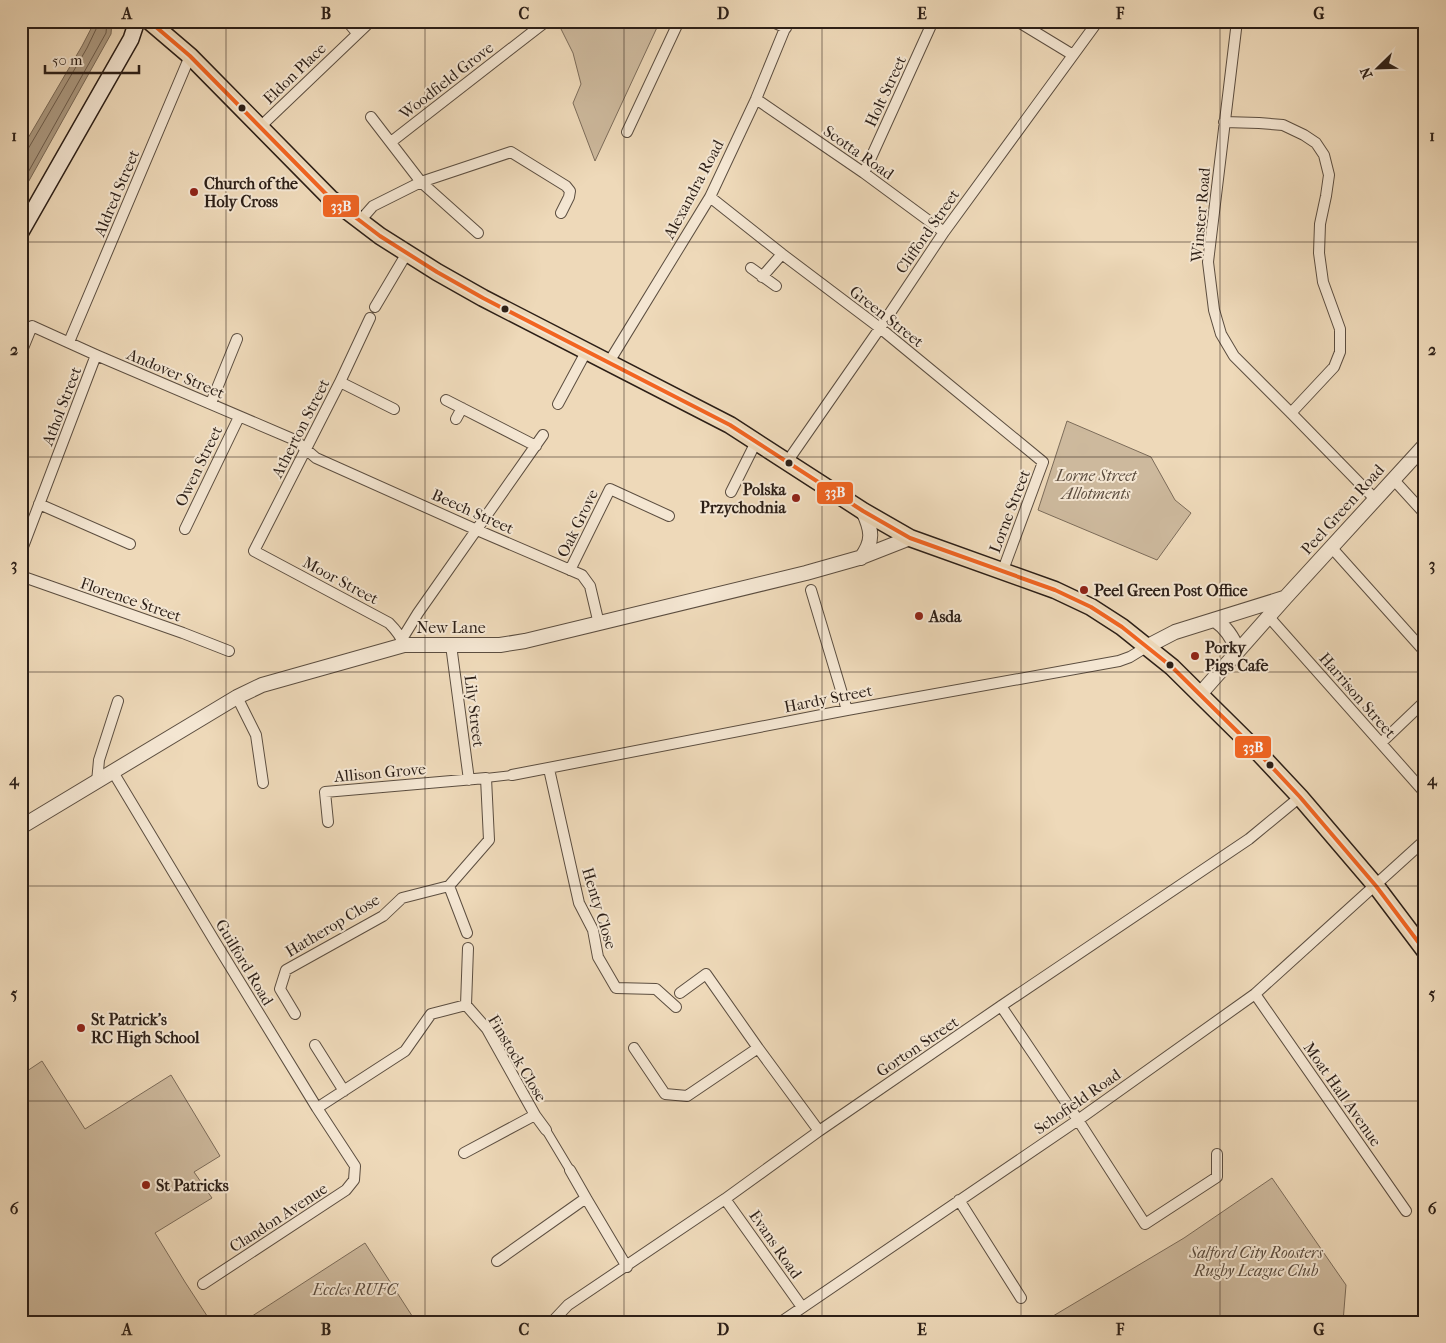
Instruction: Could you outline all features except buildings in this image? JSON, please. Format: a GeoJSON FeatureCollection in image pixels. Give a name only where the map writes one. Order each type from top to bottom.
{"type":"FeatureCollection","features":[{"type":"Feature","properties":{"kind":"main road"},"geometry":{"type":"LineString","coordinates":[[21,232],[131,39],[137,21]]}},
{"type":"Feature","properties":{"kind":"main road"},"geometry":{"type":"LineString","coordinates":[[149,21],[190,56],[330,198],[359,222],[407,253],[483,298],[730,425],[863,511],[910,538],[1003,570],[1076,599],[1122,627],[1172,666],[1256,749],[1376,886],[1425,951]]}},
{"type":"Feature","properties":{"kind":"street"},"geometry":{"type":"LineString","coordinates":[[347,21],[358,33]]}},
{"type":"Feature","properties":{"kind":"street","name":"Eldon Place"},"geometry":{"type":"LineString","coordinates":[[260,127],[371,21]]}},
{"type":"Feature","properties":{"kind":"street"},"geometry":{"type":"LineString","coordinates":[[627,132],[679,21]]}},
{"type":"Feature","properties":{"kind":"street"},"geometry":{"type":"LineString","coordinates":[[771,21],[787,24]]}},
{"type":"Feature","properties":{"kind":"street","name":"Holt Street"},"geometry":{"type":"LineString","coordinates":[[864,172],[933,21]]}},
{"type":"Feature","properties":{"kind":"street"},"geometry":{"type":"LineString","coordinates":[[1017,21],[1073,55]]}},
{"type":"Feature","properties":{"kind":"street","name":"Clifford Street"},"geometry":{"type":"LineString","coordinates":[[787,462],[944,232],[1098,21]]}},
{"type":"Feature","properties":{"kind":"street","name":"Winster Road"},"geometry":{"type":"LineString","coordinates":[[1237,21],[1208,262],[1214,310],[1220,334],[1234,356],[1375,499]]}},
{"type":"Feature","properties":{"kind":"street","name":"Woodfield Grove"},"geometry":{"type":"LineString","coordinates":[[391,142],[544,22]]}},
{"type":"Feature","properties":{"kind":"street","name":"Alexandra Road"},"geometry":{"type":"LineString","coordinates":[[609,362],[710,196],[756,99],[787,24]]}},
{"type":"Feature","properties":{"kind":"street","name":"Aldred Street"},"geometry":{"type":"LineString","coordinates":[[69,342],[190,56]]}},
{"type":"Feature","properties":{"kind":"street","name":"Scotta Road"},"geometry":{"type":"LineString","coordinates":[[756,99],[864,172],[944,232]]}},
{"type":"Feature","properties":{"kind":"street"},"geometry":{"type":"LineString","coordinates":[[371,117],[421,182],[478,233]]}},
{"type":"Feature","properties":{"kind":"street"},"geometry":{"type":"LineString","coordinates":[[1224,122],[1259,122],[1283,125],[1304,135],[1316,143],[1324,155],[1329,175],[1320,224],[1319,253],[1322,282],[1340,329],[1340,352],[1334,367],[1291,412]]}},
{"type":"Feature","properties":{"kind":"street"},"geometry":{"type":"LineString","coordinates":[[359,222],[373,206],[421,182],[510,152],[566,186],[570,191],[569,197],[561,213]]}},
{"type":"Feature","properties":{"kind":"street","name":"Green Street"},"geometry":{"type":"LineString","coordinates":[[710,196],[782,254],[880,328],[1043,462]]}},
{"type":"Feature","properties":{"kind":"street"},"geometry":{"type":"LineString","coordinates":[[375,307],[407,253]]}},
{"type":"Feature","properties":{"kind":"street"},"geometry":{"type":"LineString","coordinates":[[762,277],[782,254]]}},
{"type":"Feature","properties":{"kind":"street"},"geometry":{"type":"LineString","coordinates":[[751,268],[776,286]]}},
{"type":"Feature","properties":{"kind":"street","name":"Atherton Street"},"geometry":{"type":"LineString","coordinates":[[254,551],[340,382],[370,318]]}},
{"type":"Feature","properties":{"kind":"street","name":"Andover Street"},"geometry":{"type":"LineString","coordinates":[[21,353],[32,326],[295,440],[306,449]]}},
{"type":"Feature","properties":{"kind":"street"},"geometry":{"type":"LineString","coordinates":[[210,403],[237,339]]}},
{"type":"Feature","properties":{"kind":"street"},"geometry":{"type":"LineString","coordinates":[[558,404],[586,352]]}},
{"type":"Feature","properties":{"kind":"street","name":"Athol Street"},"geometry":{"type":"LineString","coordinates":[[21,552],[96,355]]}},
{"type":"Feature","properties":{"kind":"street"},"geometry":{"type":"LineString","coordinates":[[340,382],[394,409]]}},
{"type":"Feature","properties":{"kind":"street"},"geometry":{"type":"LineString","coordinates":[[446,400],[536,446]]}},
{"type":"Feature","properties":{"kind":"street"},"geometry":{"type":"LineString","coordinates":[[456,419],[462,408]]}},
{"type":"Feature","properties":{"kind":"street","name":"Owen Street"},"geometry":{"type":"LineString","coordinates":[[185,529],[239,417]]}},
{"type":"Feature","properties":{"kind":"street"},"geometry":{"type":"LineString","coordinates":[[403,642],[418,613],[543,435]]}},
{"type":"Feature","properties":{"kind":"street"},"geometry":{"type":"LineString","coordinates":[[730,492],[756,442]]}},
{"type":"Feature","properties":{"kind":"street","name":"Peel Green Road"},"geometry":{"type":"LineString","coordinates":[[1200,694],[1425,445]]}},
{"type":"Feature","properties":{"kind":"street","name":"Beech Street"},"geometry":{"type":"LineString","coordinates":[[306,449],[316,458],[582,575],[590,586],[599,624]]}},
{"type":"Feature","properties":{"kind":"street","name":"Lorne Street"},"geometry":{"type":"LineString","coordinates":[[1003,570],[1043,462]]}},
{"type":"Feature","properties":{"kind":"street"},"geometry":{"type":"LineString","coordinates":[[1393,479],[1425,514]]}},
{"type":"Feature","properties":{"kind":"street","name":"Oak Grove"},"geometry":{"type":"LineString","coordinates":[[570,570],[610,489],[669,516]]}},
{"type":"Feature","properties":{"kind":"street"},"geometry":{"type":"LineString","coordinates":[[39,504],[130,544]]}},
{"type":"Feature","properties":{"kind":"street"},"geometry":{"type":"LineString","coordinates":[[861,558],[870,544],[871,538],[870,529],[863,511]]}},
{"type":"Feature","properties":{"kind":"street","name":"New Lane"},"geometry":{"type":"LineString","coordinates":[[21,827],[237,697],[262,685],[403,642],[451,645],[500,645],[525,641],[806,573],[861,558],[910,538]]}},
{"type":"Feature","properties":{"kind":"street"},"geometry":{"type":"LineString","coordinates":[[1331,547],[1425,652]]}},
{"type":"Feature","properties":{"kind":"street","name":"Moor Street"},"geometry":{"type":"LineString","coordinates":[[254,551],[389,623],[397,630],[403,642]]}},
{"type":"Feature","properties":{"kind":"street"},"geometry":{"type":"LineString","coordinates":[[806,573],[847,710]]}},
{"type":"Feature","properties":{"kind":"street","name":"Florence Street"},"geometry":{"type":"LineString","coordinates":[[21,576],[230,651]]}},
{"type":"Feature","properties":{"kind":"street"},"geometry":{"type":"LineString","coordinates":[[1148,646],[1175,632],[1285,598]]}},
{"type":"Feature","properties":{"kind":"street","name":"Harrison Street"},"geometry":{"type":"LineString","coordinates":[[1269,617],[1425,793]]}},
{"type":"Feature","properties":{"kind":"street"},"geometry":{"type":"LineString","coordinates":[[1215,620],[1221,623],[1230,634],[1238,651]]}},
{"type":"Feature","properties":{"kind":"street","name":"Lily Street"},"geometry":{"type":"LineString","coordinates":[[451,645],[469,780]]}},
{"type":"Feature","properties":{"kind":"street","name":"Hardy Street"},"geometry":{"type":"LineString","coordinates":[[512,775],[847,710],[1119,661],[1130,657],[1148,646]]}},
{"type":"Feature","properties":{"kind":"street"},"geometry":{"type":"LineString","coordinates":[[237,697],[256,735],[263,783]]}},
{"type":"Feature","properties":{"kind":"street"},"geometry":{"type":"LineString","coordinates":[[98,782],[99,760],[118,701]]}},
{"type":"Feature","properties":{"kind":"street"},"geometry":{"type":"LineString","coordinates":[[1380,744],[1425,701]]}},
{"type":"Feature","properties":{"kind":"street","name":"Henty Close"},"geometry":{"type":"LineString","coordinates":[[549,769],[579,903],[593,930],[598,957],[616,988],[656,989],[676,1007]]}},
{"type":"Feature","properties":{"kind":"street","name":"Guilford Road"},"geometry":{"type":"LineString","coordinates":[[114,772],[219,948],[317,1108],[355,1166]]}},
{"type":"Feature","properties":{"kind":"street"},"geometry":{"type":"LineString","coordinates":[[469,780],[512,775]]}},
{"type":"Feature","properties":{"kind":"street"},"geometry":{"type":"LineString","coordinates":[[317,1108],[405,1051],[430,1014],[466,1005],[467,933],[449,886],[489,840],[486,778]]}},
{"type":"Feature","properties":{"kind":"street","name":"Allison Grove"},"geometry":{"type":"LineString","coordinates":[[328,822],[325,792],[469,780]]}},
{"type":"Feature","properties":{"kind":"street","name":"Gorton Street"},"geometry":{"type":"LineString","coordinates":[[552,1322],[568,1305],[726,1199],[819,1131],[1249,839],[1300,797]]}},
{"type":"Feature","properties":{"kind":"street","name":"Schofield Road"},"geometry":{"type":"LineString","coordinates":[[781,1322],[1078,1120],[1255,994],[1425,840]]}},
{"type":"Feature","properties":{"kind":"street","name":"Hatherop Close"},"geometry":{"type":"LineString","coordinates":[[295,1014],[280,989],[286,970],[383,916],[402,898],[449,886]]}},
{"type":"Feature","properties":{"kind":"street"},"geometry":{"type":"LineString","coordinates":[[680,993],[706,974],[819,1131]]}},
{"type":"Feature","properties":{"kind":"street","name":"Moat Hall Avenue"},"geometry":{"type":"LineString","coordinates":[[1255,994],[1406,1211]]}},
{"type":"Feature","properties":{"kind":"street","name":"Finstock Close"},"geometry":{"type":"LineString","coordinates":[[464,1153],[535,1115],[487,1029],[466,1005]]}},
{"type":"Feature","properties":{"kind":"street"},"geometry":{"type":"LineString","coordinates":[[1002,1006],[1145,1224],[1217,1176],[1217,1154]]}},
{"type":"Feature","properties":{"kind":"street"},"geometry":{"type":"LineString","coordinates":[[315,1045],[344,1091]]}},
{"type":"Feature","properties":{"kind":"street"},"geometry":{"type":"LineString","coordinates":[[634,1048],[665,1094],[687,1096],[758,1048]]}},
{"type":"Feature","properties":{"kind":"street"},"geometry":{"type":"LineString","coordinates":[[535,1115],[546,1130],[627,1266]]}},
{"type":"Feature","properties":{"kind":"street","name":"Clandon Avenue"},"geometry":{"type":"LineString","coordinates":[[203,1284],[346,1190],[354,1180],[355,1166]]}},
{"type":"Feature","properties":{"kind":"street"},"geometry":{"type":"LineString","coordinates":[[498,1261],[586,1198]]}},
{"type":"Feature","properties":{"kind":"street","name":"Evans Road"},"geometry":{"type":"LineString","coordinates":[[726,1199],[802,1307]]}},
{"type":"Feature","properties":{"kind":"street"},"geometry":{"type":"LineString","coordinates":[[959,1200],[1022,1298]]}},
{"type":"Feature","properties":{"kind":"green space"},"geometry":{"type":"Polygon","coordinates":[[[557,21],[660,21],[595,161],[573,103],[581,84],[573,53],[557,21]]]}},
{"type":"Feature","properties":{"kind":"green space","name":"Lorne Street Allotments"},"geometry":{"type":"Polygon","coordinates":[[[1067,421],[1151,457],[1175,500],[1191,513],[1157,560],[1038,510],[1067,421]]]}},
{"type":"Feature","properties":{"kind":"green space"},"geometry":{"type":"Polygon","coordinates":[[[42,1061],[85,1129],[171,1075],[220,1156],[194,1172],[212,1198],[155,1233],[211,1322],[21,1322],[21,1075],[42,1061]]]}},
{"type":"Feature","properties":{"kind":"green space","name":"Salford City Roosters Rugby League Club"},"geometry":{"type":"Polygon","coordinates":[[[1272,1178],[1346,1285],[1343,1322],[1043,1322],[1184,1238],[1272,1178]]]}},
{"type":"Feature","properties":{"kind":"green space","name":"Eccles RUFC"},"geometry":{"type":"Polygon","coordinates":[[[365,1243],[416,1322],[243,1322],[365,1243]]]}},
{"type":"Feature","properties":{"kind":"water"},"geometry":{"type":"Polygon","coordinates":[[[95,21],[112,21],[111,34],[21,195],[21,150],[95,21]]]}},
{"type":"Feature","properties":{"kind":"transit line","name":"33B"},"geometry":{"type":"LineString","coordinates":[[149,21],[190,56],[330,198],[380,236],[437,272],[483,298],[730,425],[863,511],[910,538],[1055,590],[1091,607],[1122,627],[1172,667],[1255,749],[1300,797],[1376,886],[1425,951]]}},
{"type":"Feature","properties":{"kind":"place","name":"Church of the Holy Cross"},"geometry":{"type":"Point","coordinates":[194,192]}},
{"type":"Feature","properties":{"kind":"place","name":"Polska Przychodnia"},"geometry":{"type":"Point","coordinates":[796,498]}},
{"type":"Feature","properties":{"kind":"place","name":"Peel Green Post Office"},"geometry":{"type":"Point","coordinates":[1084,590]}},
{"type":"Feature","properties":{"kind":"place","name":"Asda"},"geometry":{"type":"Point","coordinates":[919,616]}},
{"type":"Feature","properties":{"kind":"place","name":"Porky Pigs Cafe"},"geometry":{"type":"Point","coordinates":[1195,656]}},
{"type":"Feature","properties":{"kind":"place","name":"St Patrick's RC High School"},"geometry":{"type":"Point","coordinates":[81,1028]}},
{"type":"Feature","properties":{"kind":"place","name":"St Patricks"},"geometry":{"type":"Point","coordinates":[146,1185]}}]}
